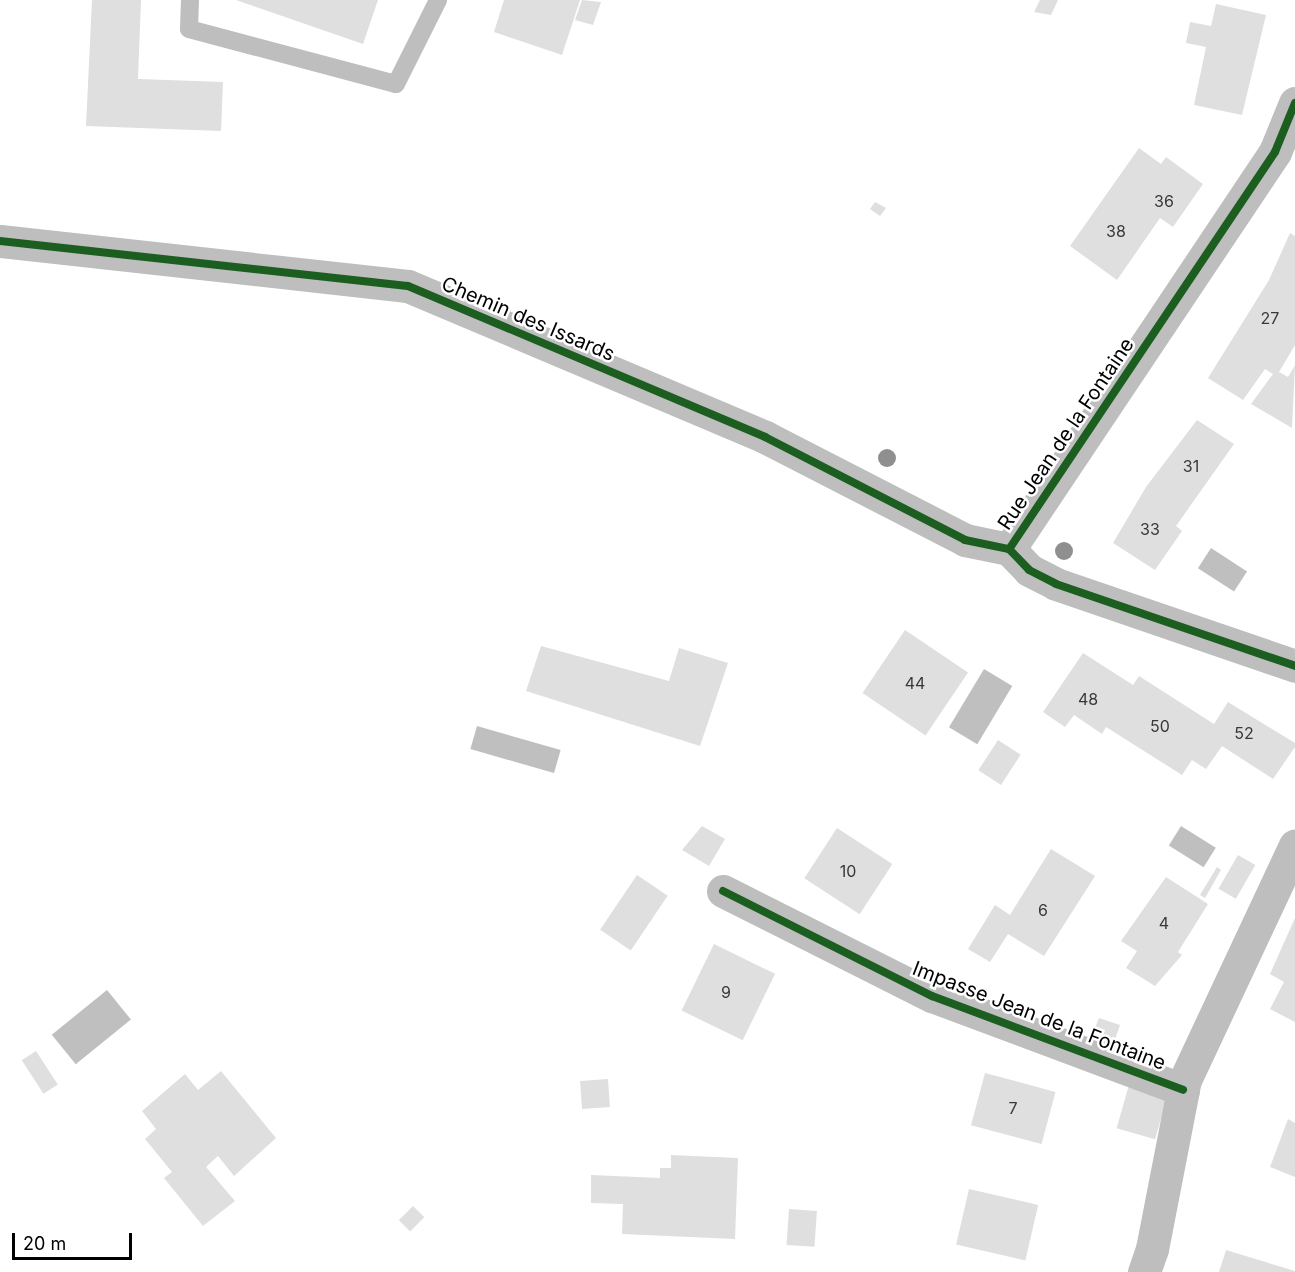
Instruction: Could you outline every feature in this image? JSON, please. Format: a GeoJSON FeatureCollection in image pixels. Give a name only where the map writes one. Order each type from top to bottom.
{"type":"FeatureCollection","features":[{"type":"Feature","properties":{"kind":"street","name":"Rue Jean de la Fontaine"},"geometry":{"type":"LineString","coordinates":[[1295,103],[1275,152],[1008,549],[1029,570],[1056,584],[1295,666]]}},
{"type":"Feature","properties":{"kind":"street","name":"Chemin des Issards"},"geometry":{"type":"LineString","coordinates":[[0,242],[408,286],[765,437],[965,540],[1008,549]]}},
{"type":"Feature","properties":{"kind":"street","name":"Impasse Jean de la Fontaine"},"geometry":{"type":"LineString","coordinates":[[1144,1272],[1183,1090],[1254,926],[1295,845]]}},
{"type":"Feature","properties":{"kind":"street","name":"Impasse Jean de la Fontaine"},"geometry":{"type":"LineString","coordinates":[[723,891],[932,996],[1183,1090]]}},
{"type":"Feature","properties":{"kind":"lane"},"geometry":{"type":"LineString","coordinates":[[190,0],[189,29],[396,84],[438,0]]}},
{"type":"Feature","properties":{"kind":"shaded area"},"geometry":{"type":"Polygon","coordinates":[[[1211,548],[1247,571],[1234,592],[1198,568],[1211,548]]]}},
{"type":"Feature","properties":{"kind":"shaded area"},"geometry":{"type":"Polygon","coordinates":[[[984,669],[1012,686],[977,744],[949,727],[984,669]]]}},
{"type":"Feature","properties":{"kind":"shaded area"},"geometry":{"type":"Polygon","coordinates":[[[477,726],[561,750],[554,773],[470,749],[477,726]]]}},
{"type":"Feature","properties":{"kind":"shaded area"},"geometry":{"type":"Polygon","coordinates":[[[1181,826],[1216,848],[1204,867],[1169,846],[1181,826]]]}},
{"type":"Feature","properties":{"kind":"shaded area"},"geometry":{"type":"Polygon","coordinates":[[[107,990],[131,1020],[76,1064],[52,1035],[107,990]]]}},
{"type":"Feature","properties":{"kind":"building"},"geometry":{"type":"Polygon","coordinates":[[[92,0],[141,0],[138,79],[223,82],[221,131],[86,126],[92,0]]]}},
{"type":"Feature","properties":{"kind":"building"},"geometry":{"type":"Polygon","coordinates":[[[236,0],[378,0],[363,44],[236,0]]]}},
{"type":"Feature","properties":{"kind":"building"},"geometry":{"type":"Polygon","coordinates":[[[504,0],[580,0],[562,55],[494,32],[504,0]]]}},
{"type":"Feature","properties":{"kind":"building"},"geometry":{"type":"Polygon","coordinates":[[[582,0],[601,2],[593,25],[575,20],[582,0]]]}},
{"type":"Feature","properties":{"kind":"building"},"geometry":{"type":"Polygon","coordinates":[[[1040,0],[1058,0],[1051,15],[1034,12],[1040,0]]]}},
{"type":"Feature","properties":{"kind":"building"},"geometry":{"type":"Polygon","coordinates":[[[1216,4],[1266,15],[1242,115],[1194,105],[1206,47],[1186,43],[1190,22],[1211,26],[1216,4]]]}},
{"type":"Feature","properties":{"kind":"building"},"geometry":{"type":"Polygon","coordinates":[[[1139,148],[1161,164],[1166,157],[1203,184],[1173,227],[1160,218],[1117,280],[1070,246],[1139,148]]]}},
{"type":"Feature","properties":{"kind":"building"},"geometry":{"type":"Polygon","coordinates":[[[875,202],[886,208],[880,216],[870,209],[875,202]]]}},
{"type":"Feature","properties":{"kind":"building"},"geometry":{"type":"Polygon","coordinates":[[[1290,233],[1295,236],[1295,345],[1279,372],[1288,377],[1295,365],[1292,428],[1251,404],[1273,374],[1265,369],[1243,400],[1208,378],[1269,280],[1290,233]]]}},
{"type":"Feature","properties":{"kind":"building"},"geometry":{"type":"Polygon","coordinates":[[[1197,420],[1234,444],[1176,526],[1182,531],[1155,570],[1113,543],[1146,487],[1197,420]]]}},
{"type":"Feature","properties":{"kind":"building"},"geometry":{"type":"Polygon","coordinates":[[[905,630],[968,672],[926,736],[863,693],[905,630]]]}},
{"type":"Feature","properties":{"kind":"building"},"geometry":{"type":"Polygon","coordinates":[[[541,646],[669,681],[679,648],[728,663],[700,746],[526,691],[541,646]]]}},
{"type":"Feature","properties":{"kind":"building"},"geometry":{"type":"Polygon","coordinates":[[[1083,653],[1133,685],[1139,676],[1214,724],[1228,702],[1295,743],[1295,747],[1273,779],[1222,746],[1206,769],[1192,760],[1182,775],[1106,727],[1102,734],[1074,715],[1065,727],[1043,712],[1083,653]]]}},
{"type":"Feature","properties":{"kind":"building"},"geometry":{"type":"Polygon","coordinates":[[[998,740],[1021,755],[1001,785],[978,770],[998,740]]]}},
{"type":"Feature","properties":{"kind":"building"},"geometry":{"type":"Polygon","coordinates":[[[702,826],[725,839],[709,866],[682,850],[702,826]]]}},
{"type":"Feature","properties":{"kind":"building"},"geometry":{"type":"Polygon","coordinates":[[[837,828],[892,864],[860,914],[804,878],[837,828]]]}},
{"type":"Feature","properties":{"kind":"building"},"geometry":{"type":"Polygon","coordinates":[[[1051,849],[1095,876],[1044,956],[1008,934],[990,962],[968,949],[995,905],[1010,915],[1051,849]]]}},
{"type":"Feature","properties":{"kind":"building"},"geometry":{"type":"Polygon","coordinates":[[[1238,855],[1255,865],[1236,899],[1218,889],[1238,855]]]}},
{"type":"Feature","properties":{"kind":"building"},"geometry":{"type":"Polygon","coordinates":[[[1217,867],[1221,870],[1205,898],[1200,895],[1217,867]]]}},
{"type":"Feature","properties":{"kind":"building"},"geometry":{"type":"Polygon","coordinates":[[[637,875],[668,896],[631,950],[600,930],[637,875]]]}},
{"type":"Feature","properties":{"kind":"building"},"geometry":{"type":"Polygon","coordinates":[[[1166,877],[1208,904],[1178,952],[1182,955],[1155,986],[1126,968],[1137,951],[1121,941],[1166,877]]]}},
{"type":"Feature","properties":{"kind":"building"},"geometry":{"type":"Polygon","coordinates":[[[1295,918],[1295,1022],[1270,1009],[1284,982],[1270,974],[1295,918]]]}},
{"type":"Feature","properties":{"kind":"building"},"geometry":{"type":"Polygon","coordinates":[[[714,944],[775,974],[743,1040],[682,1011],[714,944]]]}},
{"type":"Feature","properties":{"kind":"building"},"geometry":{"type":"Polygon","coordinates":[[[1099,1018],[1120,1025],[1112,1048],[1089,1043],[1099,1018]]]}},
{"type":"Feature","properties":{"kind":"building"},"geometry":{"type":"Polygon","coordinates":[[[36,1051],[58,1085],[44,1094],[22,1060],[36,1051]]]}},
{"type":"Feature","properties":{"kind":"building"},"geometry":{"type":"Polygon","coordinates":[[[221,1071],[276,1138],[234,1176],[218,1156],[206,1167],[235,1201],[203,1226],[164,1178],[172,1172],[145,1139],[156,1129],[142,1111],[185,1074],[198,1090],[221,1071]]]}},
{"type":"Feature","properties":{"kind":"building"},"geometry":{"type":"Polygon","coordinates":[[[985,1073],[1056,1092],[1042,1144],[971,1125],[985,1073]]]}},
{"type":"Feature","properties":{"kind":"building"},"geometry":{"type":"Polygon","coordinates":[[[608,1079],[610,1107],[582,1109],[580,1081],[608,1079]]]}},
{"type":"Feature","properties":{"kind":"building"},"geometry":{"type":"Polygon","coordinates":[[[1129,1085],[1167,1096],[1155,1139],[1117,1128],[1129,1085]]]}},
{"type":"Feature","properties":{"kind":"building"},"geometry":{"type":"Polygon","coordinates":[[[1288,1119],[1295,1123],[1295,1177],[1270,1167],[1288,1119]]]}},
{"type":"Feature","properties":{"kind":"building"},"geometry":{"type":"Polygon","coordinates":[[[671,1155],[738,1158],[735,1239],[622,1234],[623,1204],[591,1203],[591,1175],[660,1178],[660,1168],[671,1168],[671,1155]]]}},
{"type":"Feature","properties":{"kind":"building"},"geometry":{"type":"Polygon","coordinates":[[[969,1189],[1038,1205],[1025,1261],[956,1245],[969,1189]]]}},
{"type":"Feature","properties":{"kind":"building"},"geometry":{"type":"Polygon","coordinates":[[[413,1206],[424,1217],[410,1231],[399,1220],[413,1206]]]}},
{"type":"Feature","properties":{"kind":"building"},"geometry":{"type":"Polygon","coordinates":[[[789,1209],[817,1211],[814,1247],[786,1245],[789,1209]]]}},
{"type":"Feature","properties":{"kind":"building"},"geometry":{"type":"Polygon","coordinates":[[[1226,1250],[1295,1271],[1295,1272],[1219,1272],[1226,1250]]]}},
{"type":"Feature","properties":{"kind":"cycle path"},"geometry":{"type":"LineString","coordinates":[[1295,103],[1275,152],[1009,549],[1029,570],[1056,584],[1295,666]]}},
{"type":"Feature","properties":{"kind":"cycle path"},"geometry":{"type":"LineString","coordinates":[[0,241],[408,286],[765,437],[965,540],[1009,549]]}},
{"type":"Feature","properties":{"kind":"cycle path"},"geometry":{"type":"LineString","coordinates":[[723,891],[932,996],[1183,1090]]}}]}
